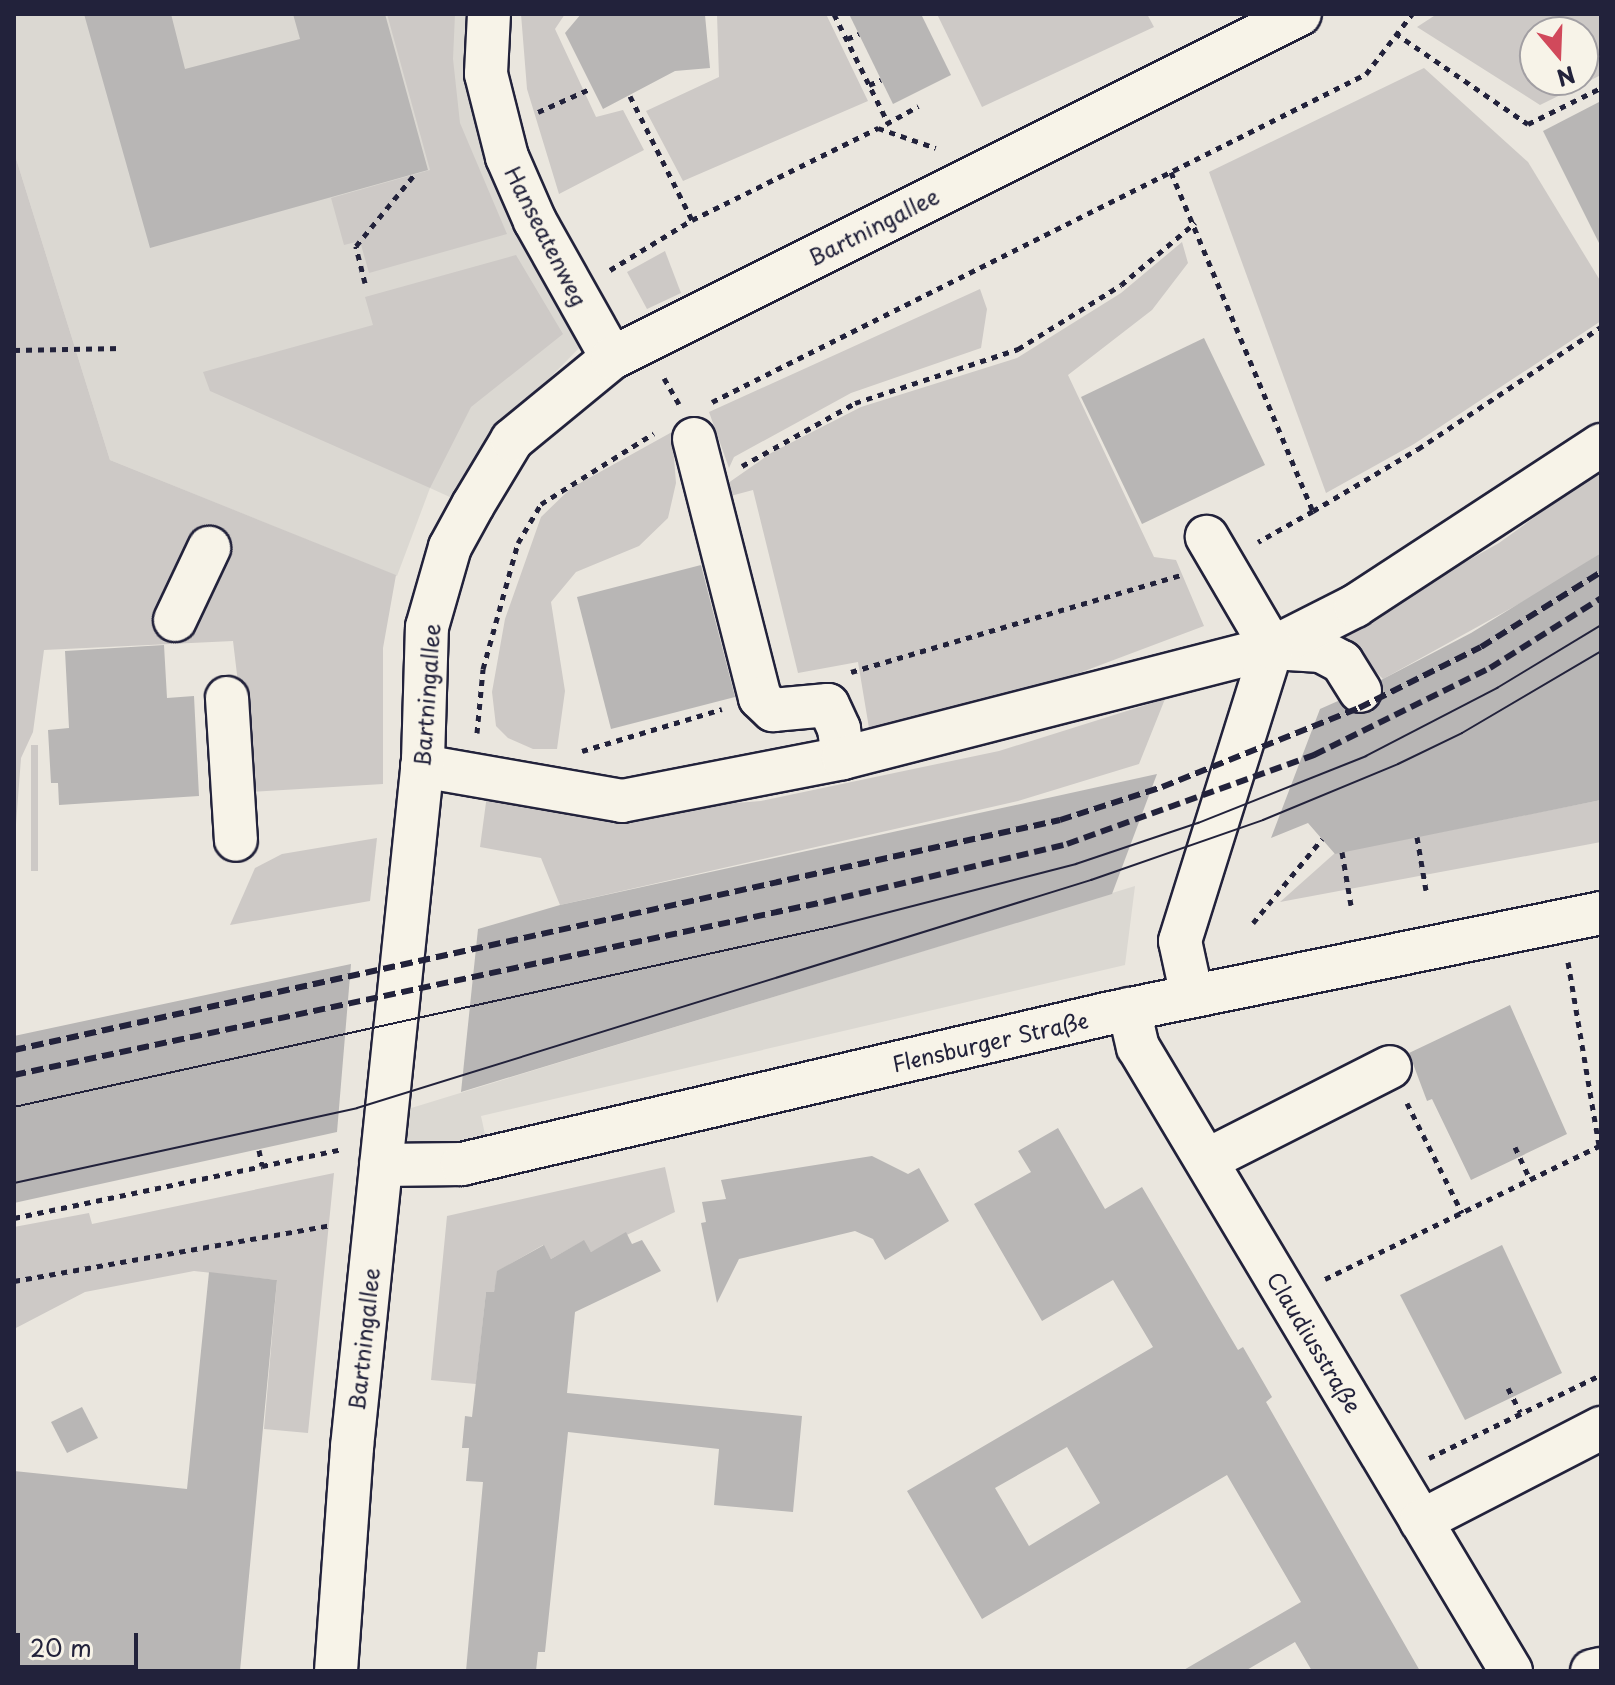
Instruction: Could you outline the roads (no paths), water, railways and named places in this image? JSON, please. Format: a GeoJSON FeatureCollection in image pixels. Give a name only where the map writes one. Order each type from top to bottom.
{"type":"FeatureCollection","features":[{"type":"Feature","properties":{"kind":"street","name":"Hanseatenweg"},"geometry":{"type":"LineString","coordinates":[[489,14],[486,74],[498,130],[535,221],[577,297],[628,350]]}},
{"type":"Feature","properties":{"kind":"street","name":"Bartningallee"},"geometry":{"type":"LineString","coordinates":[[336,1671],[364,1157],[422,766],[427,627],[450,547],[512,440],[628,350],[1300,14]]}},
{"type":"Feature","properties":{"kind":"street"},"geometry":{"type":"LineString","coordinates":[[690,427],[760,698],[773,710],[828,705],[839,729],[843,758]]}},
{"type":"Feature","properties":{"kind":"street"},"geometry":{"type":"LineString","coordinates":[[422,766],[622,801],[843,758],[1272,648],[1355,606],[1601,445]]}},
{"type":"Feature","properties":{"kind":"street"},"geometry":{"type":"LineString","coordinates":[[175,620],[209,548]]}},
{"type":"Feature","properties":{"kind":"street"},"geometry":{"type":"LineString","coordinates":[[1192,996],[1180,941],[1272,648],[1214,550]]}},
{"type":"Feature","properties":{"kind":"street"},"geometry":{"type":"LineString","coordinates":[[1272,648],[1321,651],[1342,662],[1360,691]]}},
{"type":"Feature","properties":{"kind":"street"},"geometry":{"type":"LineString","coordinates":[[227,698],[236,840]]}},
{"type":"Feature","properties":{"kind":"street","name":"Flensburger Straße"},"geometry":{"type":"LineString","coordinates":[[364,1157],[462,1164],[1129,1009],[1601,913]]}},
{"type":"Feature","properties":{"kind":"street","name":"Claudiusstraße"},"geometry":{"type":"LineString","coordinates":[[1129,1009],[1138,1047],[1511,1671]]}},
{"type":"Feature","properties":{"kind":"street"},"geometry":{"type":"LineString","coordinates":[[1207,1160],[1390,1067]]}},
{"type":"Feature","properties":{"kind":"street"},"geometry":{"type":"LineString","coordinates":[[1421,1521],[1601,1428]]}},
{"type":"Feature","properties":{"kind":"street"},"geometry":{"type":"LineString","coordinates":[[1592,1671],[1601,1669]]}},
{"type":"Feature","properties":{"kind":"tram line"},"geometry":{"type":"LineString","coordinates":[[14,1107],[835,926],[1076,864],[1198,823],[1366,756],[1497,688],[1601,625]]}},
{"type":"Feature","properties":{"kind":"tram line"},"geometry":{"type":"LineString","coordinates":[[14,1183],[357,1108],[1091,880],[1263,820],[1398,764],[1462,733],[1601,651]]}},
{"type":"Feature","properties":{"kind":"railway"},"geometry":{"type":"LineString","coordinates":[[14,1050],[1060,820],[1162,787],[1359,708],[1481,647],[1601,572]]}},
{"type":"Feature","properties":{"kind":"railway"},"geometry":{"type":"LineString","coordinates":[[14,1075],[824,902],[1067,844],[1314,755],[1490,668],[1601,598]]}}]}
